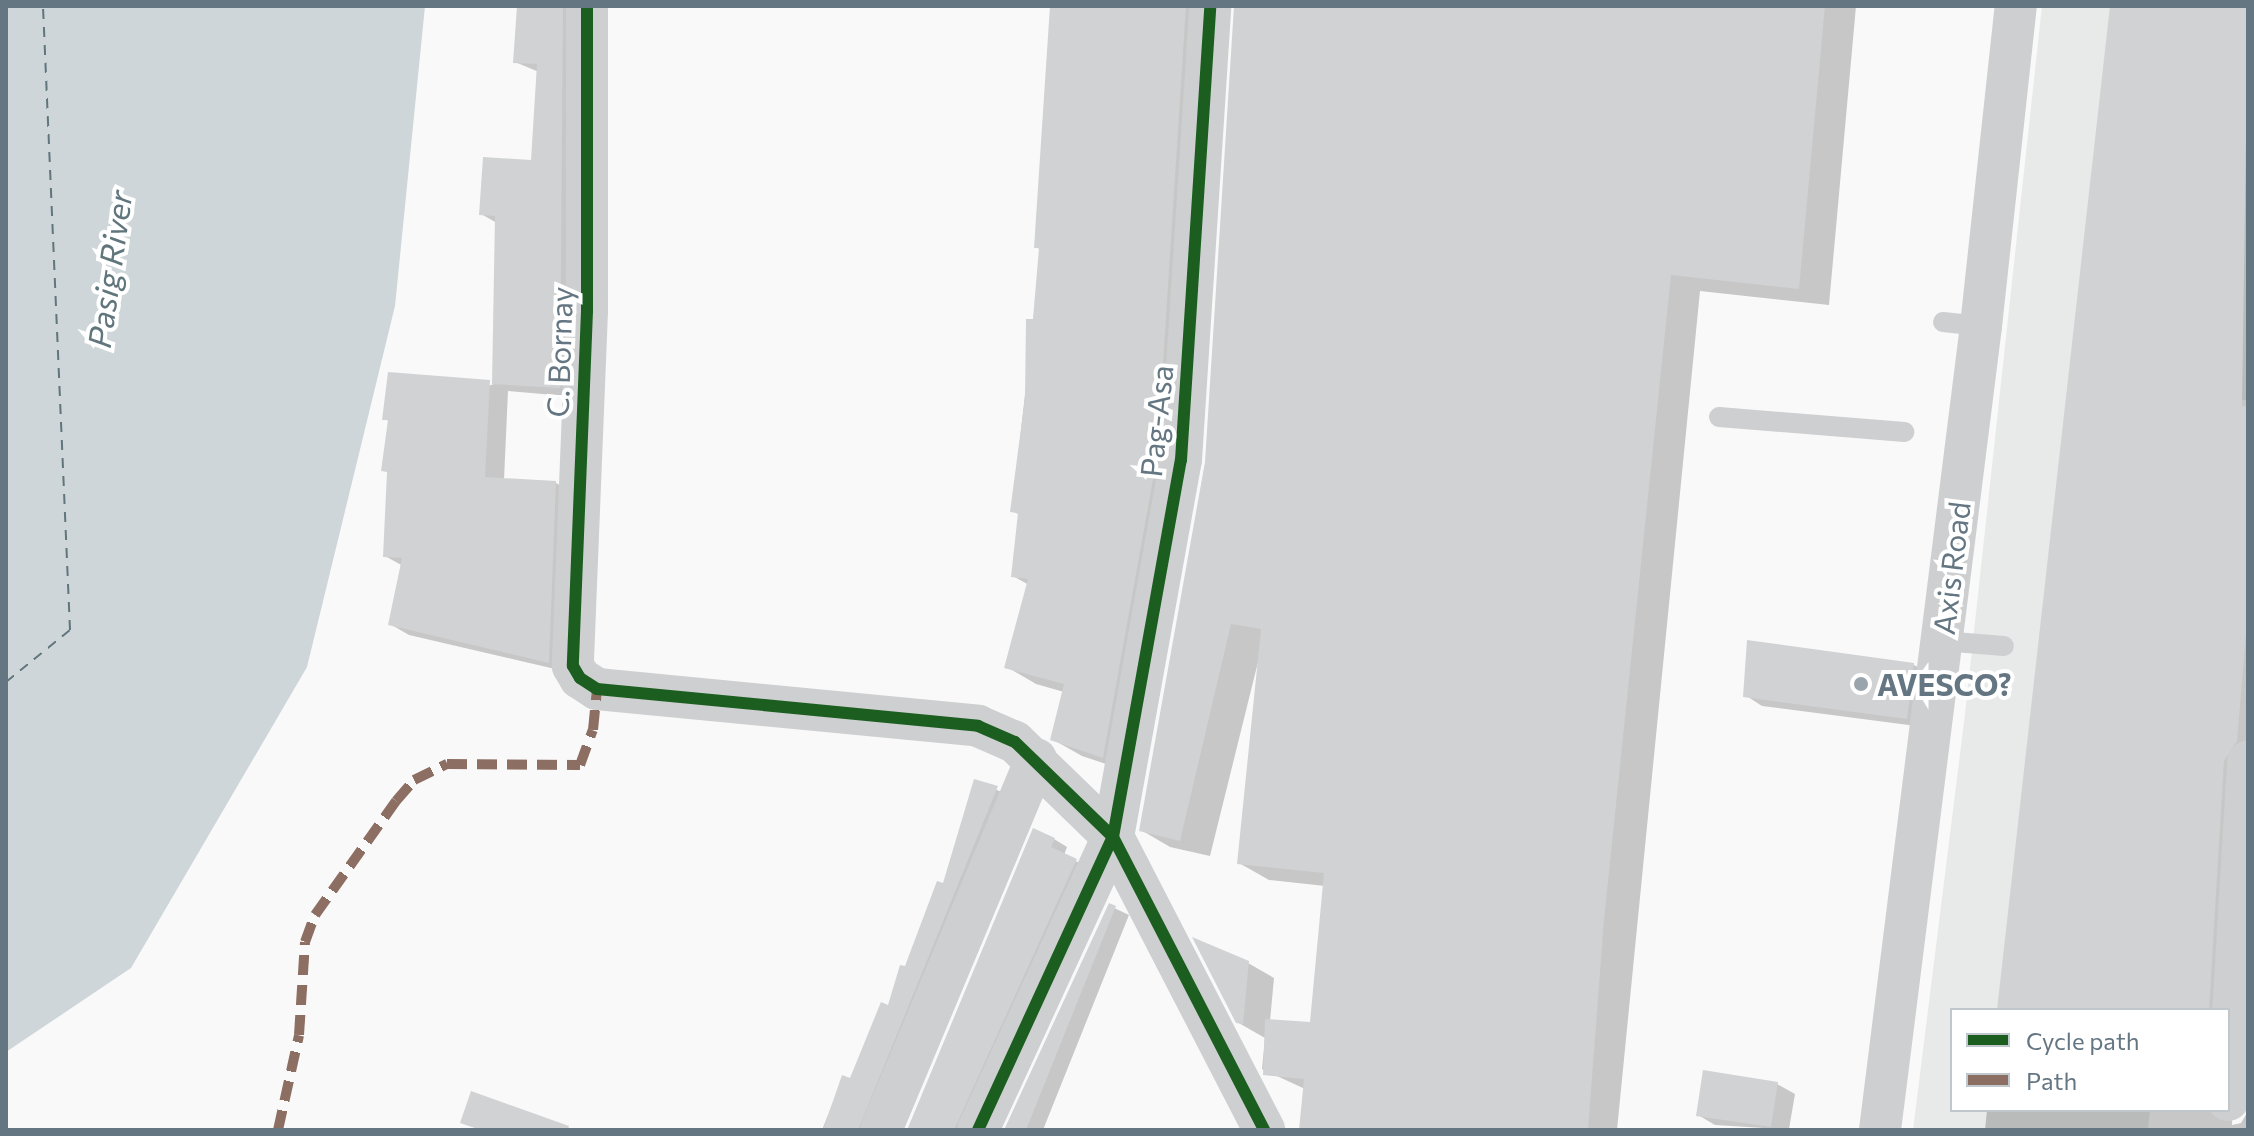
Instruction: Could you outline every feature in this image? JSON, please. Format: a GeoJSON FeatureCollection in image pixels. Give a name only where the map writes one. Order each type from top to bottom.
{"type":"FeatureCollection","features":[{"type":"Feature","properties":{"kind":"street","name":"C. Bornay"},"geometry":{"type":"LineString","coordinates":[[587,6],[587,311],[573,666],[597,689],[978,726],[1036,759]]}},
{"type":"Feature","properties":{"kind":"street","name":"Pag-Asa"},"geometry":{"type":"LineString","coordinates":[[978,1130],[1113,837],[1181,460],[1210,6]]}},
{"type":"Feature","properties":{"kind":"street","name":"Axis Road"},"geometry":{"type":"LineString","coordinates":[[1880,1130],[1942,641],[1962,324],[2016,6]]}},
{"type":"Feature","properties":{"kind":"street"},"geometry":{"type":"LineString","coordinates":[[881,1130],[1036,759],[1113,837],[1264,1130]]}},
{"type":"Feature","properties":{"kind":"street"},"geometry":{"type":"LineString","coordinates":[[2230,1066],[2248,762]]}},
{"type":"Feature","properties":{"kind":"lane"},"geometry":{"type":"LineString","coordinates":[[1719,417],[1904,432]]}},
{"type":"Feature","properties":{"kind":"lane"},"geometry":{"type":"LineString","coordinates":[[1942,641],[2004,646]]}},
{"type":"Feature","properties":{"kind":"shaded area"},"geometry":{"type":"Polygon","coordinates":[[[2042,6],[2248,6],[2248,400],[2197,400],[2156,1008],[1950,1008],[1950,1112],[2150,1112],[2148,1130],[1913,1130],[1965,714],[2042,6]]]}},
{"type":"Feature","properties":{"kind":"water","name":"Pasig River"},"geometry":{"type":"Polygon","coordinates":[[[6,6],[425,6],[395,306],[307,667],[131,968],[6,1052],[6,6]]]}},
{"type":"Feature","properties":{"kind":"building"},"geometry":{"type":"Polygon","coordinates":[[[517,6],[563,6],[560,388],[492,384],[495,216],[479,215],[483,157],[531,160],[537,64],[513,63],[517,6]]]}},
{"type":"Feature","properties":{"kind":"building"},"geometry":{"type":"Polygon","coordinates":[[[1050,6],[1186,6],[1157,457],[1103,758],[1050,740],[1064,684],[1004,668],[1028,579],[1011,577],[1018,513],[1010,512],[1025,398],[1026,319],[1033,319],[1039,248],[1034,248],[1050,6]]]}},
{"type":"Feature","properties":{"kind":"building"},"geometry":{"type":"Polygon","coordinates":[[[1234,6],[1825,6],[1799,289],[1671,275],[1604,920],[1588,1130],[1299,1130],[1304,1079],[1263,1075],[1265,1019],[1310,1022],[1324,873],[1237,864],[1261,629],[1231,624],[1180,841],[1139,831],[1205,462],[1234,6]]]}},
{"type":"Feature","properties":{"kind":"building"},"geometry":{"type":"Polygon","coordinates":[[[2110,6],[2248,6],[2242,406],[2248,407],[2248,609],[2237,741],[2224,761],[2209,1008],[1997,1008],[2110,6]]]}},
{"type":"Feature","properties":{"kind":"building"},"geometry":{"type":"Polygon","coordinates":[[[388,372],[490,380],[485,477],[556,481],[549,663],[388,625],[402,558],[383,557],[387,472],[381,471],[388,420],[382,420],[388,372]]]}},
{"type":"Feature","properties":{"kind":"building"},"geometry":{"type":"Polygon","coordinates":[[[1747,640],[1914,663],[1907,719],[1743,697],[1747,640]]]}},
{"type":"Feature","properties":{"kind":"building"},"geometry":{"type":"Polygon","coordinates":[[[974,779],[998,786],[858,1130],[823,1130],[842,1075],[850,1078],[881,1002],[888,1005],[900,965],[905,966],[937,881],[943,883],[974,779]]]}},
{"type":"Feature","properties":{"kind":"building"},"geometry":{"type":"Polygon","coordinates":[[[1033,828],[1055,838],[1051,847],[1077,859],[954,1130],[907,1130],[1033,828]]]}},
{"type":"Feature","properties":{"kind":"building"},"geometry":{"type":"Polygon","coordinates":[[[1109,903],[1116,906],[1026,1130],[1004,1130],[1109,903]]]}},
{"type":"Feature","properties":{"kind":"building"},"geometry":{"type":"Polygon","coordinates":[[[1192,937],[1249,961],[1243,1024],[1236,1023],[1192,937]]]}},
{"type":"Feature","properties":{"kind":"building"},"geometry":{"type":"Polygon","coordinates":[[[1703,1070],[1778,1082],[1771,1127],[1696,1116],[1703,1070]]]}},
{"type":"Feature","properties":{"kind":"building"},"geometry":{"type":"Polygon","coordinates":[[[471,1091],[569,1126],[568,1130],[481,1130],[460,1123],[471,1091]]]}},
{"type":"Feature","properties":{"kind":"ferry route"},"geometry":{"type":"LineString","coordinates":[[6,682],[70,630],[43,6]]}},
{"type":"Feature","properties":{"kind":"marked path"},"geometry":{"type":"LineString","coordinates":[[278,1130],[299,1035],[305,942],[315,915],[396,801],[414,780],[447,764],[580,765],[593,730],[597,689]]}},
{"type":"Feature","properties":{"kind":"cycle path"},"geometry":{"type":"LineString","coordinates":[[587,6],[587,311],[573,666],[580,678],[597,689],[978,726],[1015,742],[1113,837],[1264,1130]]}},
{"type":"Feature","properties":{"kind":"cycle path"},"geometry":{"type":"LineString","coordinates":[[978,1130],[1113,837],[1181,460],[1210,6]]}},
{"type":"Feature","properties":{"kind":"place","name":"AVESCO?"},"geometry":{"type":"Point","coordinates":[1861,684]}}]}
